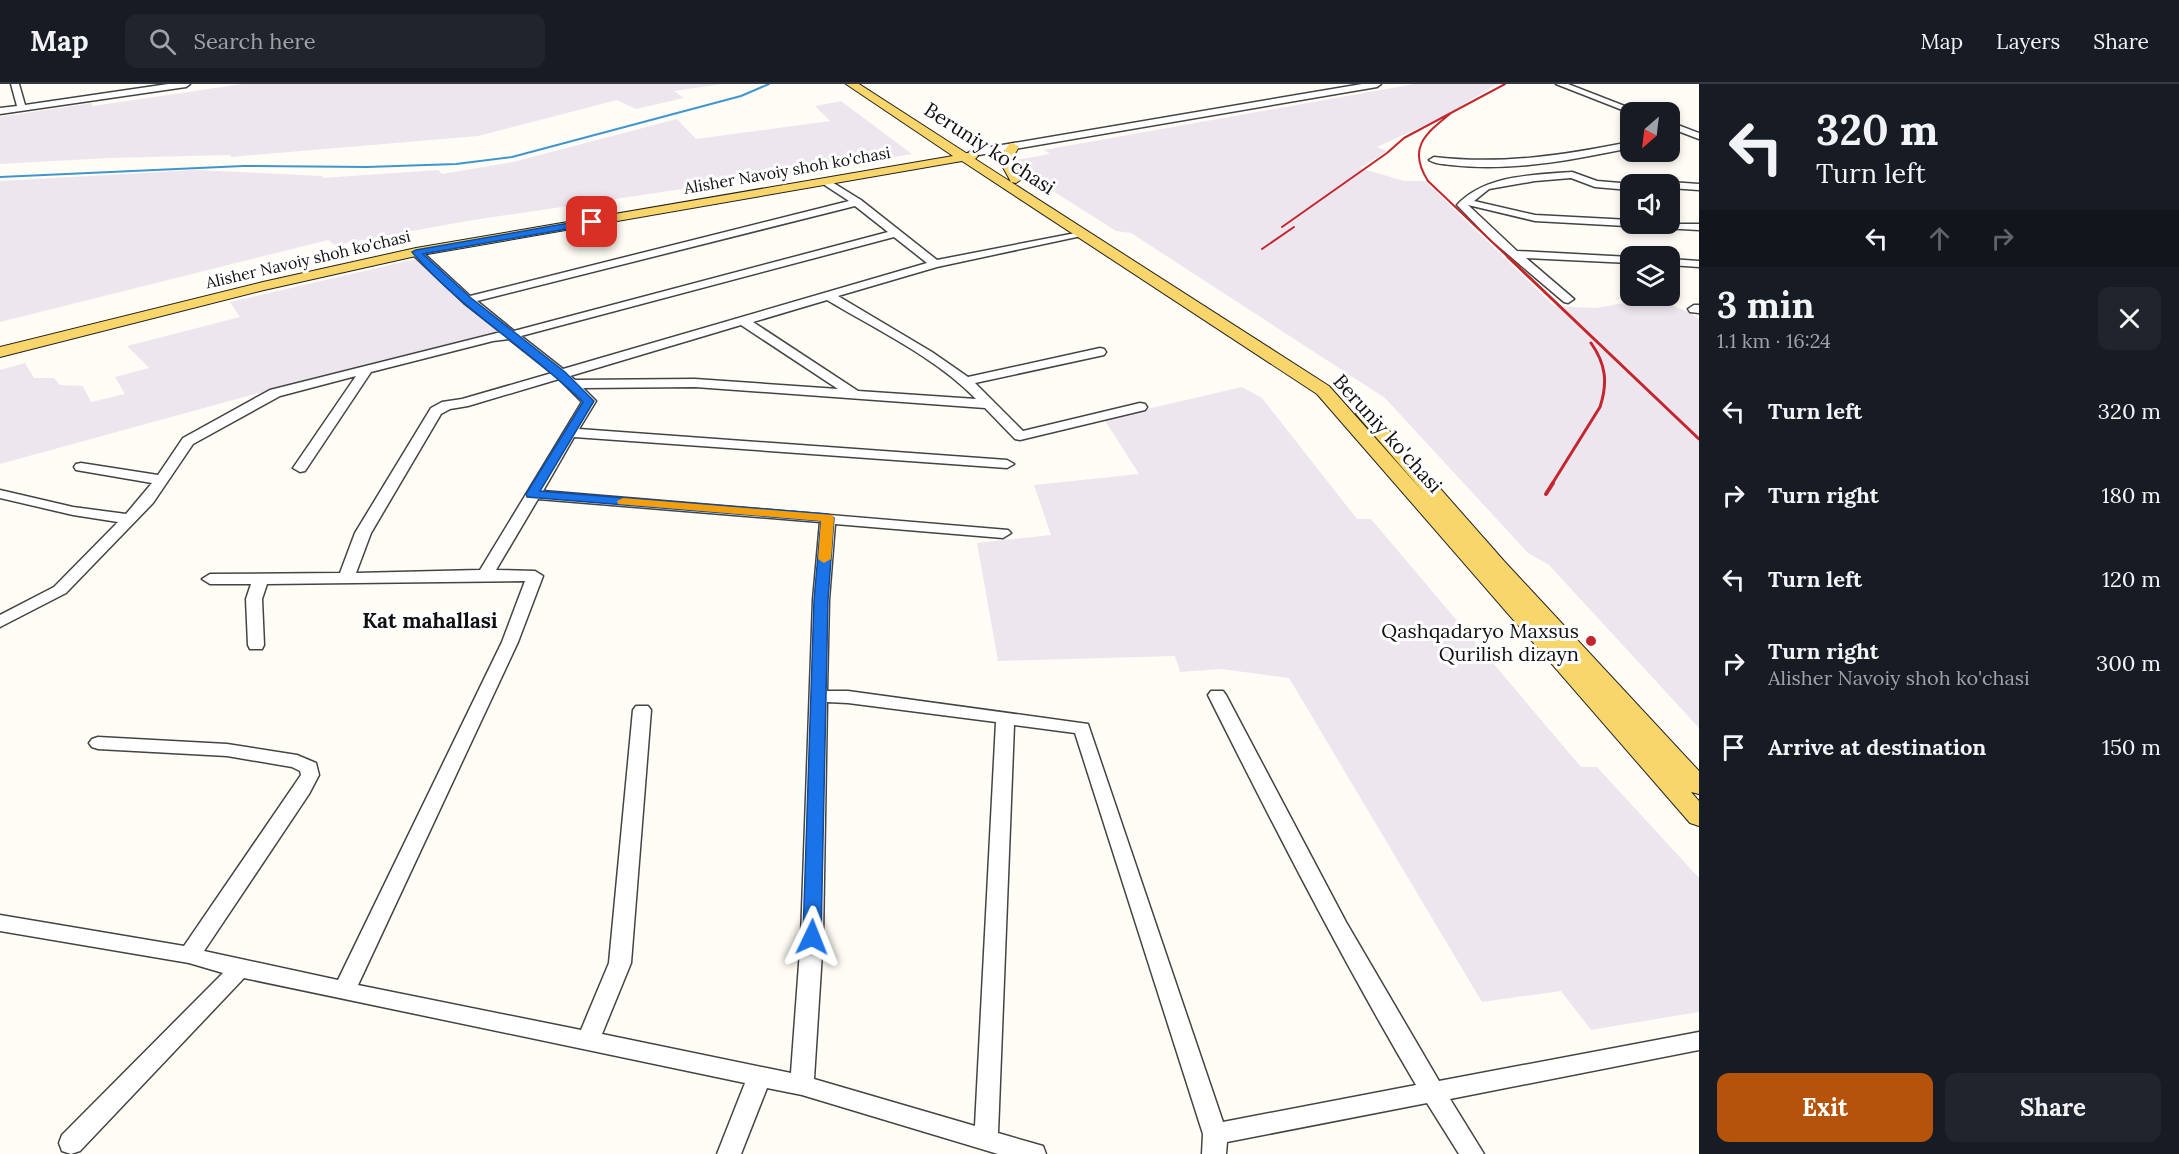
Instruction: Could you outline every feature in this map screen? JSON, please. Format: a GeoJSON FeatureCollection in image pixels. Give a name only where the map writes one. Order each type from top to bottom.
{"type":"FeatureCollection","features":[{"type":"Feature","properties":{"kind":"main road","name":"Beruniy ko'chasi"},"geometry":{"type":"LineString","coordinates":[[851,84],[1016,179],[1340,387],[1487,566],[1699,817]]}},
{"type":"Feature","properties":{"kind":"main road","name":"Beruniy ko'chasi"},"geometry":{"type":"LineString","coordinates":[[865,84],[972,154],[1082,233],[1323,390],[1487,566],[1699,786]]}},
{"type":"Feature","properties":{"kind":"main road"},"geometry":{"type":"LineString","coordinates":[[1013,147],[1005,160],[1016,179]]}},
{"type":"Feature","properties":{"kind":"main road","name":"Alisher Navoiy shoh ko'chasi"},"geometry":{"type":"LineString","coordinates":[[0,352],[273,284],[416,252],[827,182],[972,154]]}},
{"type":"Feature","properties":{"kind":"main road","name":"Alisher Navoiy shoh ko'chasi"},"geometry":{"type":"LineString","coordinates":[[0,346],[359,259],[477,236],[972,154]]}},
{"type":"Feature","properties":{"kind":"street"},"geometry":{"type":"LineString","coordinates":[[15,84],[22,108]]}},
{"type":"Feature","properties":{"kind":"street"},"geometry":{"type":"LineString","coordinates":[[0,111],[186,84]]}},
{"type":"Feature","properties":{"kind":"street","name":"Alisher Navoiy shoh ko'chasi"},"geometry":{"type":"LineString","coordinates":[[972,154],[1377,84]]}},
{"type":"Feature","properties":{"kind":"street"},"geometry":{"type":"LineString","coordinates":[[1560,84],[1620,106]]}},
{"type":"Feature","properties":{"kind":"street"},"geometry":{"type":"LineString","coordinates":[[1680,128],[1696,133]]}},
{"type":"Feature","properties":{"kind":"street"},"geometry":{"type":"LineString","coordinates":[[1680,135],[1696,133]]}},
{"type":"Feature","properties":{"kind":"street"},"geometry":{"type":"LineString","coordinates":[[1434,160],[1457,163],[1498,163],[1576,157],[1620,147]]}},
{"type":"Feature","properties":{"kind":"street"},"geometry":{"type":"LineString","coordinates":[[1568,299],[1468,214],[1462,206],[1486,187],[1534,178],[1572,176],[1595,184],[1620,186]]}},
{"type":"Feature","properties":{"kind":"street"},"geometry":{"type":"LineString","coordinates":[[827,182],[857,202],[935,264]]}},
{"type":"Feature","properties":{"kind":"street"},"geometry":{"type":"LineString","coordinates":[[1680,185],[1699,187]]}},
{"type":"Feature","properties":{"kind":"street"},"geometry":{"type":"LineString","coordinates":[[468,300],[857,202]]}},
{"type":"Feature","properties":{"kind":"street"},"geometry":{"type":"LineString","coordinates":[[1467,202],[1535,218],[1699,227]]}},
{"type":"Feature","properties":{"kind":"street"},"geometry":{"type":"LineString","coordinates":[[0,622],[60,590],[148,500],[189,441],[275,393],[492,337],[512,335],[896,232]]}},
{"type":"Feature","properties":{"kind":"street"},"geometry":{"type":"LineString","coordinates":[[346,577],[363,533],[436,411],[447,405],[566,379],[935,264],[1082,233]]}},
{"type":"Feature","properties":{"kind":"street"},"geometry":{"type":"LineString","coordinates":[[416,252],[468,300],[566,379],[589,401],[486,574]]}},
{"type":"Feature","properties":{"kind":"street"},"geometry":{"type":"LineString","coordinates":[[1516,254],[1620,259]]}},
{"type":"Feature","properties":{"kind":"street"},"geometry":{"type":"LineString","coordinates":[[1680,263],[1699,264]]}},
{"type":"Feature","properties":{"kind":"street"},"geometry":{"type":"LineString","coordinates":[[831,297],[928,355],[966,381],[1020,436],[1140,407]]}},
{"type":"Feature","properties":{"kind":"street"},"geometry":{"type":"LineString","coordinates":[[745,322],[855,394]]}},
{"type":"Feature","properties":{"kind":"street"},"geometry":{"type":"LineString","coordinates":[[966,381],[1100,352]]}},
{"type":"Feature","properties":{"kind":"street"},"geometry":{"type":"LineString","coordinates":[[300,468],[367,369]]}},
{"type":"Feature","properties":{"kind":"street"},"geometry":{"type":"LineString","coordinates":[[566,379],[694,383],[989,404]]}},
{"type":"Feature","properties":{"kind":"street"},"geometry":{"type":"LineString","coordinates":[[571,432],[1006,464]]}},
{"type":"Feature","properties":{"kind":"street"},"geometry":{"type":"LineString","coordinates":[[81,467],[162,480]]}},
{"type":"Feature","properties":{"kind":"street"},"geometry":{"type":"LineString","coordinates":[[0,494],[73,511],[129,519]]}},
{"type":"Feature","properties":{"kind":"street"},"geometry":{"type":"LineString","coordinates":[[532,494],[1004,533]]}},
{"type":"Feature","properties":{"kind":"street"},"geometry":{"type":"LineString","coordinates":[[802,1084],[812,937],[821,600],[828,518]]}},
{"type":"Feature","properties":{"kind":"street"},"geometry":{"type":"LineString","coordinates":[[210,579],[261,580],[486,574],[535,576],[510,642],[345,989]]}},
{"type":"Feature","properties":{"kind":"street"},"geometry":{"type":"LineString","coordinates":[[256,645],[254,598],[261,580]]}},
{"type":"Feature","properties":{"kind":"street"},"geometry":{"type":"LineString","coordinates":[[1217,695],[1298,855],[1431,1092],[1472,1154]]}},
{"type":"Feature","properties":{"kind":"street"},"geometry":{"type":"LineString","coordinates":[[818,696],[848,697],[1082,728],[1214,1144],[1431,1092],[1699,1041]]}},
{"type":"Feature","properties":{"kind":"street"},"geometry":{"type":"LineString","coordinates":[[588,1040],[620,963],[642,710]]}},
{"type":"Feature","properties":{"kind":"street"},"geometry":{"type":"LineString","coordinates":[[986,1139],[1005,718]]}},
{"type":"Feature","properties":{"kind":"street"},"geometry":{"type":"LineString","coordinates":[[98,743],[227,750],[297,761],[309,768],[310,775],[302,789],[189,956]]}},
{"type":"Feature","properties":{"kind":"street"},"geometry":{"type":"LineString","coordinates":[[0,923],[189,956],[240,969],[802,1084],[1034,1154]]}},
{"type":"Feature","properties":{"kind":"street"},"geometry":{"type":"LineString","coordinates":[[71,1143],[240,969]]}},
{"type":"Feature","properties":{"kind":"street"},"geometry":{"type":"LineString","coordinates":[[729,1154],[759,1077]]}},
{"type":"Feature","properties":{"kind":"shaded area"},"geometry":{"type":"Polygon","coordinates":[[[242,84],[723,84],[674,91],[684,98],[636,109],[617,100],[478,136],[231,157],[230,155],[109,158],[0,164],[0,117],[242,84]]]}},
{"type":"Feature","properties":{"kind":"shaded area"},"geometry":{"type":"Polygon","coordinates":[[[1414,84],[1498,84],[1440,118],[1377,147],[1387,151],[1360,168],[1404,181],[1425,181],[1554,306],[1596,308],[1620,304],[1620,306],[1673,306],[1699,319],[1699,728],[1549,565],[1528,553],[1385,398],[1131,233],[1116,231],[1018,169],[1016,160],[1050,154],[1044,150],[1414,84]]]}},
{"type":"Feature","properties":{"kind":"shaded area"},"geometry":{"type":"Polygon","coordinates":[[[841,101],[912,154],[787,175],[467,221],[335,245],[328,240],[0,322],[0,181],[197,170],[323,176],[322,178],[438,170],[442,174],[513,162],[677,119],[696,139],[830,121],[815,106],[841,101]]]}},
{"type":"Feature","properties":{"kind":"shaded area"},"geometry":{"type":"Polygon","coordinates":[[[416,259],[498,332],[255,394],[0,464],[0,370],[25,363],[34,378],[54,378],[60,385],[83,386],[91,402],[125,394],[115,377],[149,368],[127,346],[240,317],[230,302],[416,259]]]}},
{"type":"Feature","properties":{"kind":"shaded area"},"geometry":{"type":"Polygon","coordinates":[[[1242,387],[1262,398],[1357,519],[1371,519],[1581,767],[1597,767],[1699,878],[1699,1012],[1591,1030],[1561,991],[1482,1002],[1289,678],[1221,669],[1180,672],[1175,656],[998,661],[977,543],[1051,535],[1034,485],[1139,474],[1104,419],[1242,387]]]}},
{"type":"Feature","properties":{"kind":"waterway"},"geometry":{"type":"LineString","coordinates":[[0,177],[243,166],[367,167],[456,164],[512,157],[741,96],[769,84]]}},
{"type":"Feature","properties":{"kind":"railway"},"geometry":{"type":"LineString","coordinates":[[1282,227],[1387,153],[1404,138],[1505,84]]}},
{"type":"Feature","properties":{"kind":"railway"},"geometry":{"type":"LineString","coordinates":[[1451,113],[1433,128],[1422,142],[1419,151],[1422,169],[1428,181],[1510,259]]}},
{"type":"Feature","properties":{"kind":"railway"},"geometry":{"type":"LineString","coordinates":[[1262,249],[1294,227]]}},
{"type":"Feature","properties":{"kind":"railway"},"geometry":{"type":"LineString","coordinates":[[1508,257],[1699,439]]}},
{"type":"Feature","properties":{"kind":"railway"},"geometry":{"type":"LineString","coordinates":[[1552,484],[1600,407],[1603,398],[1605,382],[1603,366],[1591,343]]}},
{"type":"Feature","properties":{"kind":"railway"},"geometry":{"type":"LineString","coordinates":[[1546,494],[1553,483]]}},
{"type":"Feature","properties":{"kind":"slow traffic"},"geometry":{"type":"LineString","coordinates":[[623,501],[828,518],[824,559]]}},
{"type":"Feature","properties":{"kind":"place","name":"Qashqadaryo Maxsus Qurilish dizayn"},"geometry":{"type":"Point","coordinates":[1591,641]}},
{"type":"Feature","properties":{"kind":"district","name":"Kat mahallasi"},"geometry":{"type":"Point","coordinates":[430,620]}},
{"type":"Feature","properties":{"kind":"route"},"geometry":{"type":"LineString","coordinates":[[592,222],[416,252],[468,300],[561,374],[589,401],[532,494],[828,518],[821,600],[812,937]]}}]}
